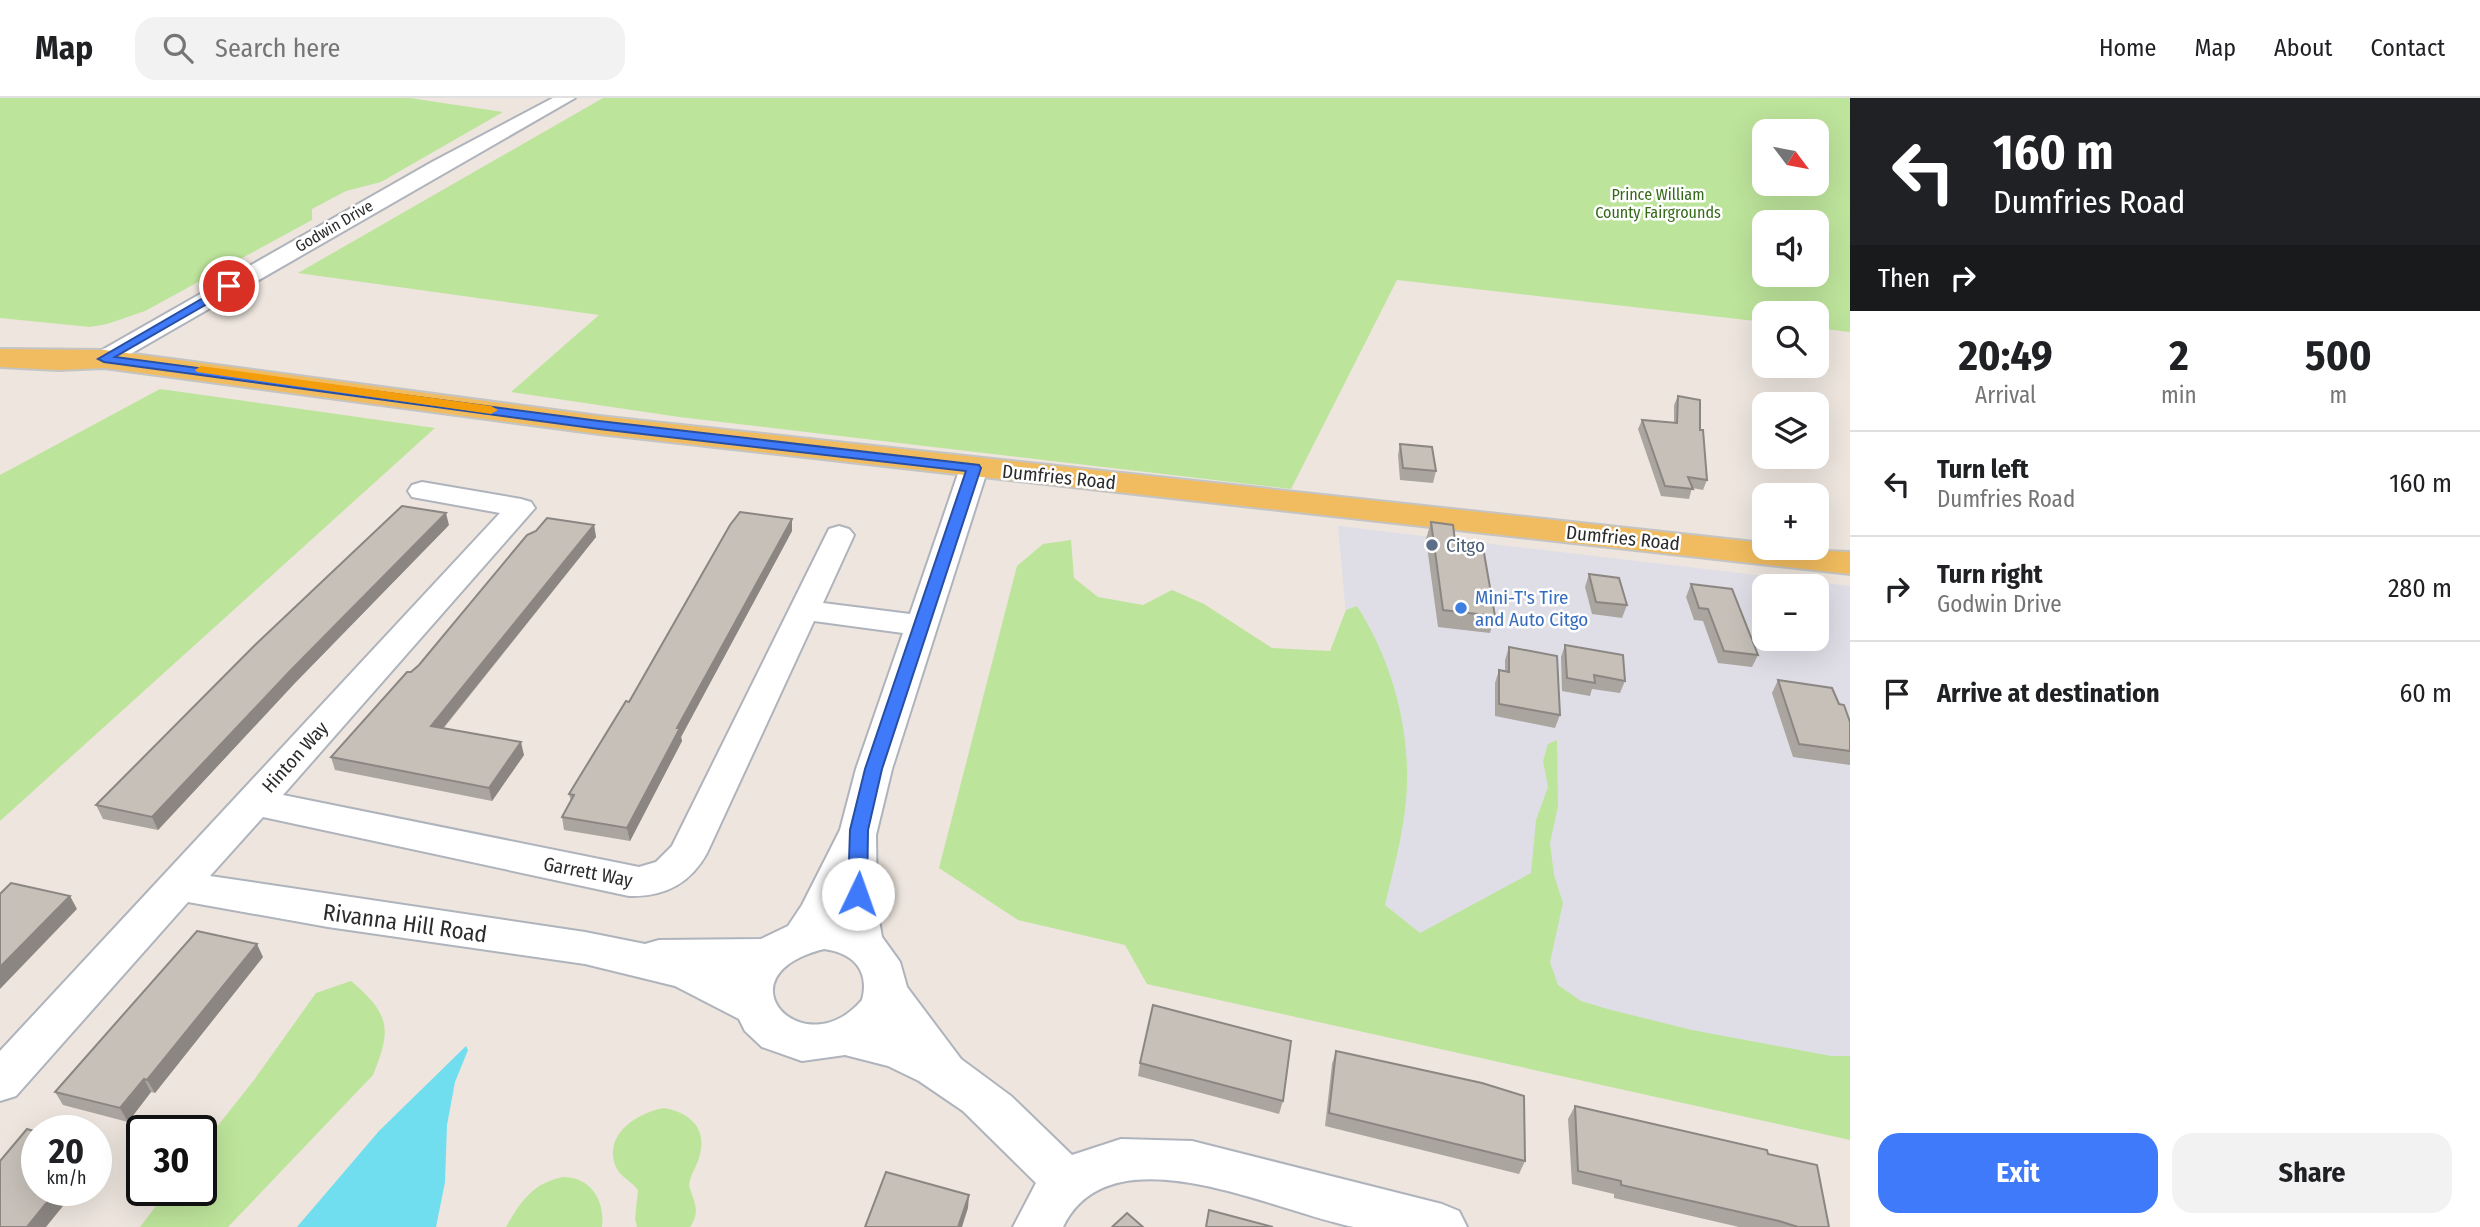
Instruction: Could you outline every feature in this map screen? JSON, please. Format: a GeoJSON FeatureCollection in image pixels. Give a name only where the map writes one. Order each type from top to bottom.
{"type":"FeatureCollection","features":[{"type":"Feature","properties":{"kind":"main road","name":"Dumfries Road"},"geometry":{"type":"LineString","coordinates":[[0,337],[60,344],[104,359]]}},
{"type":"Feature","properties":{"kind":"main road","name":"Dumfries Road"},"geometry":{"type":"LineString","coordinates":[[0,358],[59,361],[104,359],[599,425],[1850,563]]}},
{"type":"Feature","properties":{"kind":"street","name":"Godwin Drive"},"geometry":{"type":"LineString","coordinates":[[104,359],[439,166],[566,98]]}},
{"type":"Feature","properties":{"kind":"street"},"geometry":{"type":"LineString","coordinates":[[803,936],[818,914],[859,830],[874,769],[919,625],[974,468]]}},
{"type":"Feature","properties":{"kind":"street","name":"Hinton Way"},"geometry":{"type":"LineString","coordinates":[[0,1082],[521,508],[422,491]]}},
{"type":"Feature","properties":{"kind":"street","name":"Garrett Way"},"geometry":{"type":"LineString","coordinates":[[254,803],[649,883],[677,868],[688,853],[839,535]]}},
{"type":"Feature","properties":{"kind":"street"},"geometry":{"type":"LineString","coordinates":[[804,610],[919,625]]}},
{"type":"Feature","properties":{"kind":"street"},"geometry":{"type":"LineString","coordinates":[[859,830],[857,909],[863,944]]}},
{"type":"Feature","properties":{"kind":"street","name":"Rivanna Hill Road"},"geometry":{"type":"LineString","coordinates":[[179,885],[285,905],[632,957],[766,955]]}},
{"type":"Feature","properties":{"kind":"street"},"geometry":{"type":"LineString","coordinates":[[824,933],[845,936],[863,944],[877,958],[886,974],[886,992],[874,1018],[846,1037],[824,1042],[800,1042],[779,1035],[763,1023],[753,1006],[750,989],[755,971],[766,955],[783,943],[824,933]]}},
{"type":"Feature","properties":{"kind":"street","name":"Rivanna Hill Road"},"geometry":{"type":"LineString","coordinates":[[632,957],[722,988],[753,1006]]}},
{"type":"Feature","properties":{"kind":"street"},"geometry":{"type":"LineString","coordinates":[[886,992],[948,1074]]}},
{"type":"Feature","properties":{"kind":"street"},"geometry":{"type":"LineString","coordinates":[[846,1037],[897,1050],[948,1074],[972,1092],[1067,1182]]}},
{"type":"Feature","properties":{"kind":"street"},"geometry":{"type":"LineString","coordinates":[[1038,1227],[1046,1207],[1067,1182],[1088,1169],[1137,1157],[1165,1158],[1442,1227]]}},
{"type":"Feature","properties":{"kind":"shaded area"},"geometry":{"type":"Polygon","coordinates":[[[1338,526],[1752,575],[1752,651],[1829,651],[1829,584],[1850,586],[1850,1088],[1380,993],[1338,526]]]}},
{"type":"Feature","properties":{"kind":"green space"},"geometry":{"type":"Polygon","coordinates":[[[0,98],[410,98],[503,112],[381,182],[346,191],[312,209],[312,220],[145,311],[90,327],[0,318],[0,98]]]}},
{"type":"Feature","properties":{"kind":"green space","name":"Prince William County Fairgrounds"},"geometry":{"type":"Polygon","coordinates":[[[603,98],[1850,98],[1850,332],[1829,329],[1829,301],[1752,301],[1752,321],[1397,280],[1291,489],[679,417],[511,392],[599,315],[298,273],[603,98]]]}},
{"type":"Feature","properties":{"kind":"green space"},"geometry":{"type":"Polygon","coordinates":[[[160,389],[435,428],[0,821],[0,475],[160,389]]]}},
{"type":"Feature","properties":{"kind":"green space"},"geometry":{"type":"Polygon","coordinates":[[[1071,540],[1074,578],[1098,597],[1143,605],[1172,590],[1204,604],[1272,648],[1330,651],[1346,610],[1357,606],[1381,651],[1390,675],[1403,724],[1406,750],[1405,813],[1385,905],[1420,933],[1531,873],[1536,820],[1548,787],[1543,761],[1548,744],[1557,740],[1558,806],[1550,843],[1554,875],[1563,903],[1550,962],[1558,985],[1581,1001],[1692,1030],[1831,1056],[1850,1056],[1850,1140],[1147,984],[1125,945],[1018,920],[939,868],[1017,566],[1043,544],[1071,540]]]}},
{"type":"Feature","properties":{"kind":"green space"},"geometry":{"type":"Polygon","coordinates":[[[351,981],[374,1003],[384,1023],[385,1034],[373,1075],[228,1227],[140,1227],[156,1206],[217,1206],[217,1127],[316,993],[351,981]]]}},
{"type":"Feature","properties":{"kind":"green space"},"geometry":{"type":"Polygon","coordinates":[[[664,1108],[688,1117],[694,1122],[701,1136],[700,1154],[689,1186],[696,1206],[695,1216],[690,1227],[637,1227],[635,1219],[638,1190],[616,1167],[614,1145],[618,1135],[634,1120],[664,1108]]]}},
{"type":"Feature","properties":{"kind":"green space"},"geometry":{"type":"Polygon","coordinates":[[[563,1177],[581,1181],[594,1192],[601,1208],[602,1227],[506,1227],[528,1195],[543,1184],[563,1177]]]}},
{"type":"Feature","properties":{"kind":"water"},"geometry":{"type":"Polygon","coordinates":[[[466,1046],[468,1050],[455,1082],[447,1125],[445,1182],[436,1227],[297,1227],[379,1131],[466,1046]]]}},
{"type":"Feature","properties":{"kind":"building"},"geometry":{"type":"Polygon","coordinates":[[[1678,396],[1700,400],[1700,430],[1703,430],[1707,480],[1688,477],[1693,489],[1665,486],[1642,420],[1677,423],[1678,396]]]}},
{"type":"Feature","properties":{"kind":"building"},"geometry":{"type":"Polygon","coordinates":[[[1400,444],[1432,447],[1436,471],[1403,468],[1400,444]]]}},
{"type":"Feature","properties":{"kind":"building"},"geometry":{"type":"Polygon","coordinates":[[[402,506],[446,513],[290,671],[152,817],[96,805],[255,645],[402,506]]]}},
{"type":"Feature","properties":{"kind":"building"},"geometry":{"type":"Polygon","coordinates":[[[740,512],[792,519],[677,728],[680,728],[627,828],[562,817],[574,795],[569,794],[626,701],[629,702],[740,512]]]}},
{"type":"Feature","properties":{"kind":"building"},"geometry":{"type":"Polygon","coordinates":[[[547,518],[594,525],[431,726],[521,742],[489,788],[331,757],[407,672],[419,665],[527,535],[536,531],[547,518]]]}},
{"type":"Feature","properties":{"kind":"building"},"geometry":{"type":"Polygon","coordinates":[[[1431,522],[1453,525],[1456,549],[1484,553],[1495,616],[1443,610],[1431,522]]]}},
{"type":"Feature","properties":{"kind":"building"},"geometry":{"type":"Polygon","coordinates":[[[1589,574],[1619,578],[1627,605],[1596,602],[1589,574]]]}},
{"type":"Feature","properties":{"kind":"building"},"geometry":{"type":"Polygon","coordinates":[[[1691,584],[1732,589],[1752,640],[1752,651],[1756,651],[1758,655],[1724,651],[1708,609],[1699,608],[1691,584]]]}},
{"type":"Feature","properties":{"kind":"building"},"geometry":{"type":"Polygon","coordinates":[[[1565,645],[1623,655],[1625,681],[1594,675],[1595,683],[1567,678],[1565,645]]]}},
{"type":"Feature","properties":{"kind":"building"},"geometry":{"type":"Polygon","coordinates":[[[1509,647],[1557,656],[1560,715],[1499,704],[1499,670],[1509,672],[1509,647]]]}},
{"type":"Feature","properties":{"kind":"building"},"geometry":{"type":"Polygon","coordinates":[[[1778,680],[1832,688],[1839,704],[1844,705],[1850,722],[1850,751],[1799,744],[1778,680]]]}},
{"type":"Feature","properties":{"kind":"building"},"geometry":{"type":"Polygon","coordinates":[[[11,883],[70,896],[0,967],[0,894],[11,883]]]}},
{"type":"Feature","properties":{"kind":"building"},"geometry":{"type":"Polygon","coordinates":[[[197,931],[257,944],[147,1080],[144,1079],[120,1108],[55,1092],[197,931]]]}},
{"type":"Feature","properties":{"kind":"building"},"geometry":{"type":"Polygon","coordinates":[[[1153,1005],[1291,1041],[1283,1101],[1140,1063],[1153,1005]]]}},
{"type":"Feature","properties":{"kind":"building"},"geometry":{"type":"Polygon","coordinates":[[[1336,1051],[1482,1083],[1524,1096],[1525,1161],[1329,1113],[1336,1051]]]}},
{"type":"Feature","properties":{"kind":"building"},"geometry":{"type":"Polygon","coordinates":[[[1575,1106],[1767,1150],[1768,1154],[1817,1165],[1829,1227],[1798,1227],[1621,1185],[1621,1181],[1578,1171],[1575,1106]]]}},
{"type":"Feature","properties":{"kind":"building"},"geometry":{"type":"Polygon","coordinates":[[[21,1136],[21,1206],[44,1206],[27,1227],[0,1227],[0,1161],[21,1136]]]}},
{"type":"Feature","properties":{"kind":"building"},"geometry":{"type":"Polygon","coordinates":[[[886,1172],[969,1195],[958,1227],[865,1227],[886,1172]]]}},
{"type":"Feature","properties":{"kind":"building"},"geometry":{"type":"Polygon","coordinates":[[[1209,1210],[1273,1227],[1206,1227],[1209,1210]]]}},
{"type":"Feature","properties":{"kind":"building"},"geometry":{"type":"Polygon","coordinates":[[[1127,1213],[1143,1227],[1112,1227],[1127,1213]]]}},
{"type":"Feature","properties":{"kind":"slow traffic"},"geometry":{"type":"LineString","coordinates":[[201,370],[491,410]]}},
{"type":"Feature","properties":{"kind":"place","name":"Citgo"},"geometry":{"type":"Point","coordinates":[1432,545]}},
{"type":"Feature","properties":{"kind":"place","name":"Mini-T's Tire and Auto Citgo"},"geometry":{"type":"Point","coordinates":[1461,608]}},
{"type":"Feature","properties":{"kind":"route"},"geometry":{"type":"LineString","coordinates":[[229,286],[104,359],[231,373],[599,425],[974,468],[919,625],[874,769],[859,830],[858,894]]}}]}
